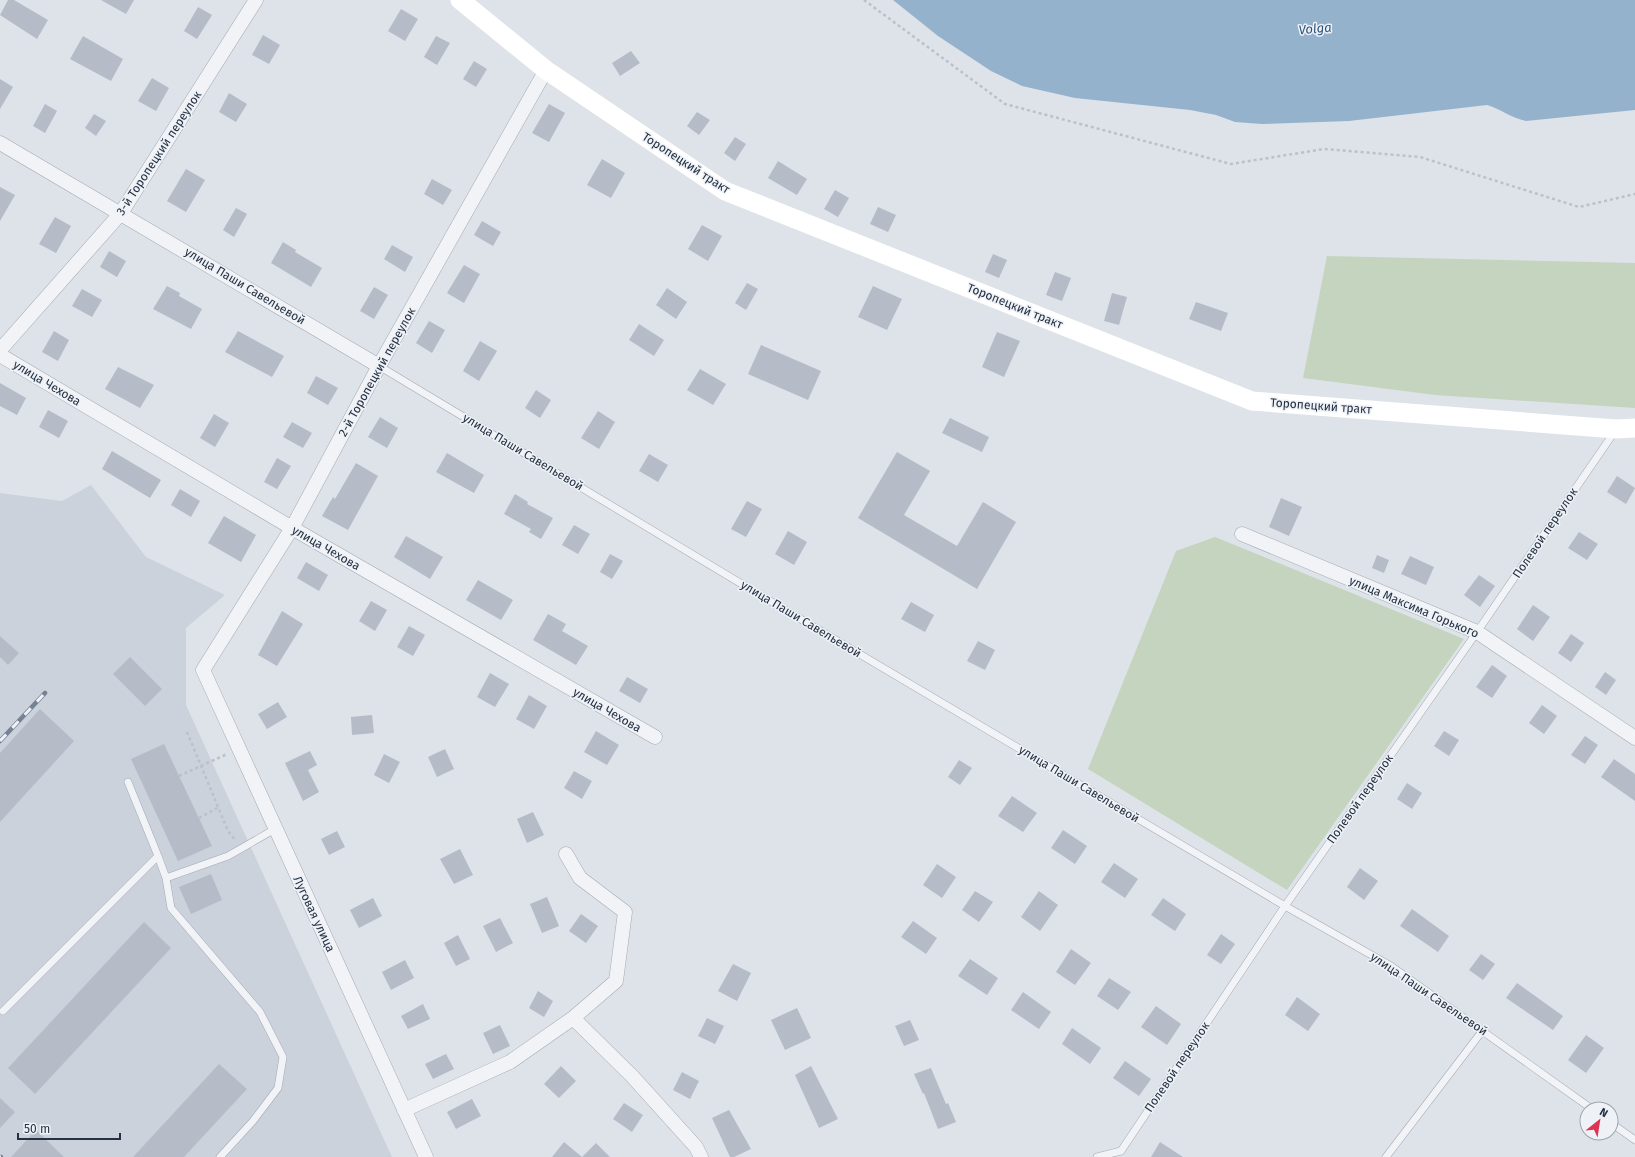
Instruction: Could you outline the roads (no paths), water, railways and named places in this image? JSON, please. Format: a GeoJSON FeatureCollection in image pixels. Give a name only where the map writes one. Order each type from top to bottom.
{"type":"FeatureCollection","features":[{"type":"Feature","properties":{"kind":"main road","name":"Торопецкий тракт"},"geometry":{"type":"LineString","coordinates":[[460,0],[546,70],[725,191],[1252,401],[1616,429],[1635,428]]}},
{"type":"Feature","properties":{"kind":"street","name":"3-й Торопецкий переулок"},"geometry":{"type":"LineString","coordinates":[[0,350],[121,213],[256,0]]}},
{"type":"Feature","properties":{"kind":"street","name":"2-й Торопецкий переулок"},"geometry":{"type":"LineString","coordinates":[[202,670],[292,528],[379,366],[546,70]]}},
{"type":"Feature","properties":{"kind":"street","name":"улица Паши Савельевой"},"geometry":{"type":"LineString","coordinates":[[0,143],[379,366]]}},
{"type":"Feature","properties":{"kind":"street","name":"улица Чехова"},"geometry":{"type":"LineString","coordinates":[[0,355],[292,528],[655,737]]}},
{"type":"Feature","properties":{"kind":"street","name":"улица Максима Горького"},"geometry":{"type":"LineString","coordinates":[[1242,534],[1477,632],[1635,738]]}},
{"type":"Feature","properties":{"kind":"street","name":"Луговая улица"},"geometry":{"type":"LineString","coordinates":[[202,670],[426,1157]]}},
{"type":"Feature","properties":{"kind":"street"},"geometry":{"type":"LineString","coordinates":[[404,1110],[510,1062],[573,1018],[616,981],[625,912],[580,878],[566,854]]}},
{"type":"Feature","properties":{"kind":"street"},"geometry":{"type":"LineString","coordinates":[[573,1018],[632,1076],[696,1147],[701,1157]]}},
{"type":"Feature","properties":{"kind":"lane","name":"улица Паши Савельевой"},"geometry":{"type":"LineString","coordinates":[[379,366],[772,602],[1285,906],[1391,966],[1581,1101]]}},
{"type":"Feature","properties":{"kind":"lane","name":"Полевой переулок"},"geometry":{"type":"LineString","coordinates":[[1097,1157],[1121,1151],[1285,906],[1477,632],[1616,429]]}},
{"type":"Feature","properties":{"kind":"lane"},"geometry":{"type":"LineString","coordinates":[[128,782],[166,878],[171,908],[260,1012],[283,1057],[278,1088],[253,1121],[220,1157]]}},
{"type":"Feature","properties":{"kind":"lane"},"geometry":{"type":"LineString","coordinates":[[166,878],[228,856],[275,829]]}},
{"type":"Feature","properties":{"kind":"lane"},"geometry":{"type":"LineString","coordinates":[[3,1011],[158,856]]}},
{"type":"Feature","properties":{"kind":"lane"},"geometry":{"type":"LineString","coordinates":[[1386,1157],[1483,1030]]}},
{"type":"Feature","properties":{"kind":"lane"},"geometry":{"type":"LineString","coordinates":[[1619,1129],[1635,1140]]}},
{"type":"Feature","properties":{"kind":"water","name":"Volga"},"geometry":{"type":"Polygon","coordinates":[[[893,0],[1635,0],[1635,110],[1526,121],[1487,105],[1349,121],[1262,124],[1235,122],[1216,115],[1190,110],[1075,98],[1022,86],[991,71],[938,36],[893,0]]]}},
{"type":"Feature","properties":{"kind":"railway"},"geometry":{"type":"LineString","coordinates":[[0,741],[45,693]]}}]}
